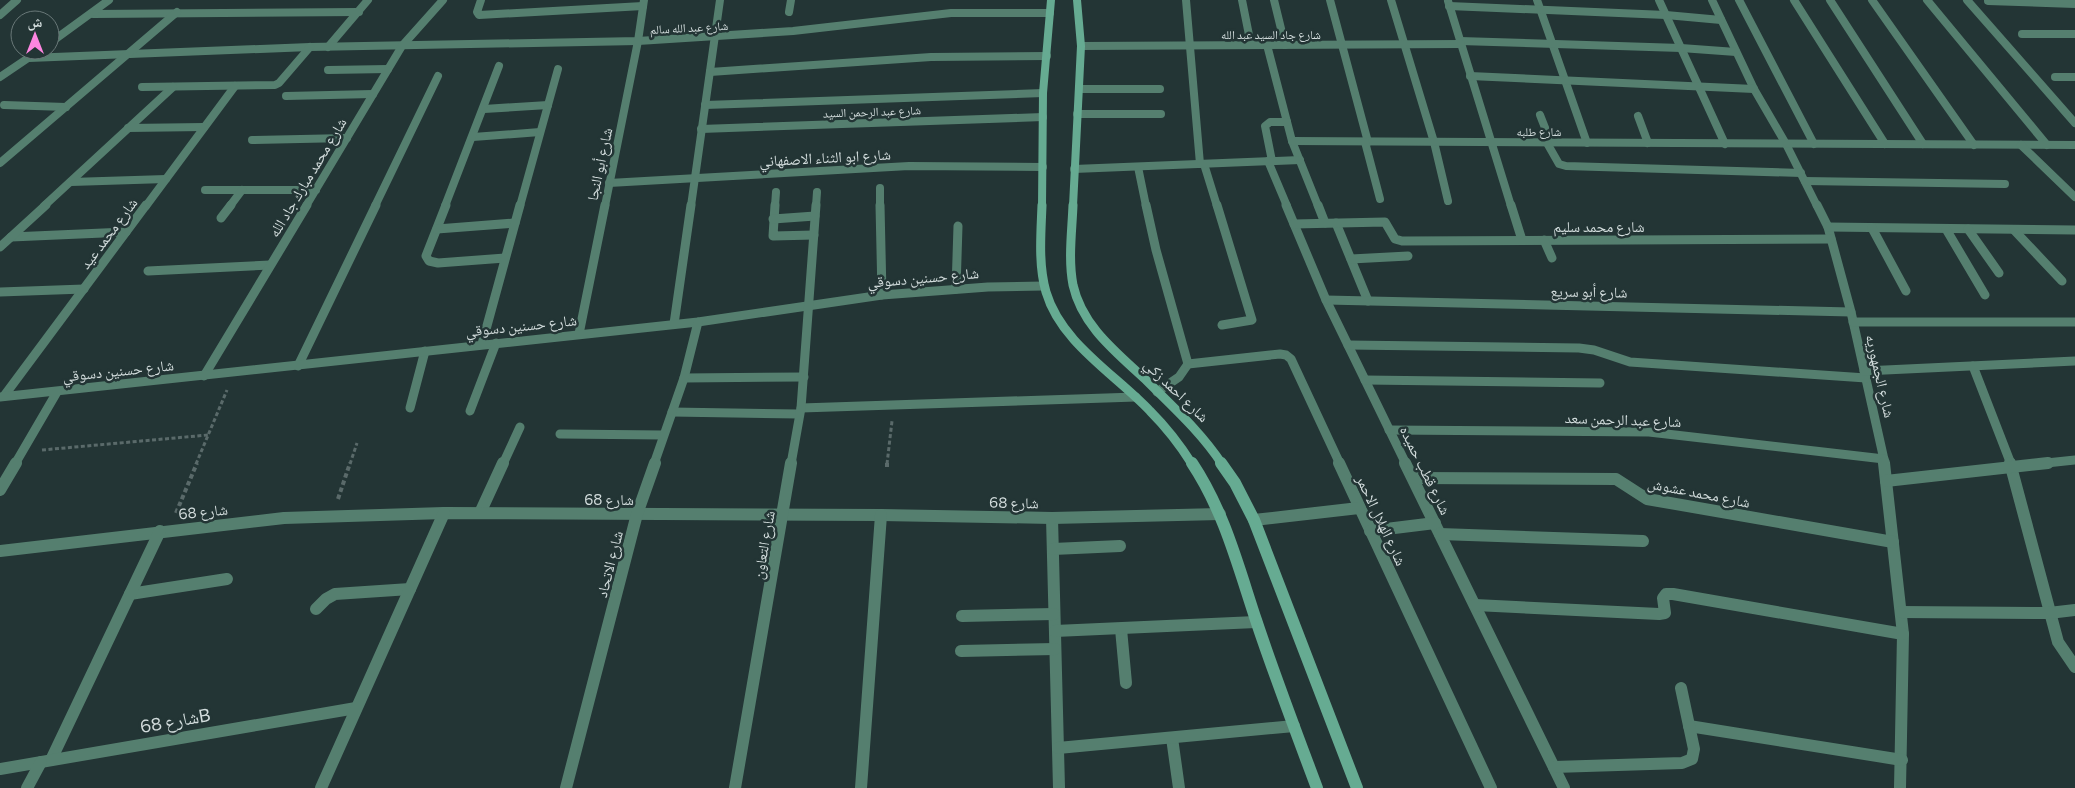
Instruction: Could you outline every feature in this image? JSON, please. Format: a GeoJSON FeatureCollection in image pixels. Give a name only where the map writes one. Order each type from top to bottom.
{"type":"FeatureCollection","features":[{"type":"Feature","properties":{"kind":"street"},"geometry":{"type":"LineString","coordinates":[[0,15],[17,0]]}},
{"type":"Feature","properties":{"kind":"street"},"geometry":{"type":"LineString","coordinates":[[60,36],[93,14],[109,0]]}},
{"type":"Feature","properties":{"kind":"street"},"geometry":{"type":"LineString","coordinates":[[328,47],[368,0]]}},
{"type":"Feature","properties":{"kind":"street","name":"شارع محمد مبارك جاد الله"},"geometry":{"type":"LineString","coordinates":[[204,376],[402,46],[443,0]]}},
{"type":"Feature","properties":{"kind":"street"},"geometry":{"type":"LineString","coordinates":[[481,0],[477,12],[486,15],[643,3]]}},
{"type":"Feature","properties":{"kind":"street"},"geometry":{"type":"LineString","coordinates":[[674,324],[720,0]]}},
{"type":"Feature","properties":{"kind":"street"},"geometry":{"type":"LineString","coordinates":[[789,12],[791,0]]}},
{"type":"Feature","properties":{"kind":"street"},"geometry":{"type":"LineString","coordinates":[[1051,0],[1043,117],[1041,267],[1044,286],[1052,307],[1064,324],[1086,350],[1161,422],[1203,480],[1220,514],[1256,622],[1317,788]]}},
{"type":"Feature","properties":{"kind":"street","name":"شارع احمد زكي"},"geometry":{"type":"LineString","coordinates":[[1077,0],[1081,46],[1071,267],[1078,301],[1086,319],[1099,335],[1186,419],[1212,449],[1235,483],[1254,520],[1357,788]]}},
{"type":"Feature","properties":{"kind":"street"},"geometry":{"type":"LineString","coordinates":[[1186,0],[1202,164],[1252,320],[1222,325]]}},
{"type":"Feature","properties":{"kind":"street"},"geometry":{"type":"LineString","coordinates":[[1242,0],[1251,45]]}},
{"type":"Feature","properties":{"kind":"street"},"geometry":{"type":"LineString","coordinates":[[1274,0],[1285,45]]}},
{"type":"Feature","properties":{"kind":"street"},"geometry":{"type":"LineString","coordinates":[[1330,0],[1380,199]]}},
{"type":"Feature","properties":{"kind":"street"},"geometry":{"type":"LineString","coordinates":[[1391,0],[1434,142],[1448,201]]}},
{"type":"Feature","properties":{"kind":"street"},"geometry":{"type":"LineString","coordinates":[[1537,0],[1587,143]]}},
{"type":"Feature","properties":{"kind":"street"},"geometry":{"type":"LineString","coordinates":[[1659,0],[1725,144]]}},
{"type":"Feature","properties":{"kind":"street","name":"شارع الجمهوريه"},"geometry":{"type":"LineString","coordinates":[[1712,0],[1754,89],[1786,144],[1828,227],[1852,317],[1884,459],[1901,612],[1903,634],[1900,788]]}},
{"type":"Feature","properties":{"kind":"street"},"geometry":{"type":"LineString","coordinates":[[1738,0],[1814,144]]}},
{"type":"Feature","properties":{"kind":"street"},"geometry":{"type":"LineString","coordinates":[[1794,0],[1885,144]]}},
{"type":"Feature","properties":{"kind":"street"},"geometry":{"type":"LineString","coordinates":[[1830,0],[1923,144]]}},
{"type":"Feature","properties":{"kind":"street"},"geometry":{"type":"LineString","coordinates":[[1872,0],[1974,144]]}},
{"type":"Feature","properties":{"kind":"street"},"geometry":{"type":"LineString","coordinates":[[1927,0],[2047,145]]}},
{"type":"Feature","properties":{"kind":"street"},"geometry":{"type":"LineString","coordinates":[[1967,0],[2075,123]]}},
{"type":"Feature","properties":{"kind":"street"},"geometry":{"type":"LineString","coordinates":[[1988,1],[2075,4]]}},
{"type":"Feature","properties":{"kind":"street","name":"شارع أبو النجا"},"geometry":{"type":"LineString","coordinates":[[579,334],[638,41],[643,3]]}},
{"type":"Feature","properties":{"kind":"street"},"geometry":{"type":"LineString","coordinates":[[1522,240],[1490,142],[1449,3],[1540,10],[1666,15],[1721,20]]}},
{"type":"Feature","properties":{"kind":"street"},"geometry":{"type":"LineString","coordinates":[[0,163],[177,12]]}},
{"type":"Feature","properties":{"kind":"street"},"geometry":{"type":"LineString","coordinates":[[93,14],[359,12]]}},
{"type":"Feature","properties":{"kind":"street","name":"شارع عبد الله سالم"},"geometry":{"type":"LineString","coordinates":[[60,57],[328,47],[638,41],[715,37],[842,26],[951,13],[1050,13]]}},
{"type":"Feature","properties":{"kind":"street"},"geometry":{"type":"LineString","coordinates":[[2022,34],[2075,34]]}},
{"type":"Feature","properties":{"kind":"street","name":"شارع جاد السيد عبد الله"},"geometry":{"type":"LineString","coordinates":[[1081,46],[1405,45],[1461,43],[1681,48],[1736,52]]}},
{"type":"Feature","properties":{"kind":"street"},"geometry":{"type":"LineString","coordinates":[[1267,45],[1292,141],[1325,223]]}},
{"type":"Feature","properties":{"kind":"street"},"geometry":{"type":"LineString","coordinates":[[142,87],[268,86],[279,83],[310,48]]}},
{"type":"Feature","properties":{"kind":"street"},"geometry":{"type":"LineString","coordinates":[[710,72],[931,57],[1047,56]]}},
{"type":"Feature","properties":{"kind":"street"},"geometry":{"type":"LineString","coordinates":[[0,78],[26,60]]}},
{"type":"Feature","properties":{"kind":"street"},"geometry":{"type":"LineString","coordinates":[[499,66],[426,256],[427,260],[432,262],[506,258]]}},
{"type":"Feature","properties":{"kind":"street"},"geometry":{"type":"LineString","coordinates":[[328,70],[388,69]]}},
{"type":"Feature","properties":{"kind":"street"},"geometry":{"type":"LineString","coordinates":[[482,344],[558,69]]}},
{"type":"Feature","properties":{"kind":"street"},"geometry":{"type":"LineString","coordinates":[[298,366],[438,76]]}},
{"type":"Feature","properties":{"kind":"street"},"geometry":{"type":"LineString","coordinates":[[1470,76],[1754,89]]}},
{"type":"Feature","properties":{"kind":"street"},"geometry":{"type":"LineString","coordinates":[[2055,77],[2075,77]]}},
{"type":"Feature","properties":{"kind":"street","name":"شارع محمد عيد"},"geometry":{"type":"LineString","coordinates":[[2,397],[235,86]]}},
{"type":"Feature","properties":{"kind":"street"},"geometry":{"type":"LineString","coordinates":[[0,247],[173,87]]}},
{"type":"Feature","properties":{"kind":"street"},"geometry":{"type":"LineString","coordinates":[[1079,89],[1160,89]]}},
{"type":"Feature","properties":{"kind":"street"},"geometry":{"type":"LineString","coordinates":[[286,96],[374,94]]}},
{"type":"Feature","properties":{"kind":"street"},"geometry":{"type":"LineString","coordinates":[[705,105],[1044,94]]}},
{"type":"Feature","properties":{"kind":"street"},"geometry":{"type":"LineString","coordinates":[[4,105],[66,107]]}},
{"type":"Feature","properties":{"kind":"street"},"geometry":{"type":"LineString","coordinates":[[484,109],[548,105]]}},
{"type":"Feature","properties":{"kind":"street"},"geometry":{"type":"LineString","coordinates":[[1077,114],[1161,114]]}},
{"type":"Feature","properties":{"kind":"street"},"geometry":{"type":"LineString","coordinates":[[1540,115],[1555,160],[1559,164],[1566,166],[2005,184]]}},
{"type":"Feature","properties":{"kind":"street"},"geometry":{"type":"LineString","coordinates":[[1638,116],[1648,143]]}},
{"type":"Feature","properties":{"kind":"street","name":"شارع عبد الرحمن السيد"},"geometry":{"type":"LineString","coordinates":[[701,129],[1043,117]]}},
{"type":"Feature","properties":{"kind":"street","name":"شارع قطب حميده"},"geometry":{"type":"LineString","coordinates":[[1287,122],[1270,122],[1264,126],[1270,161],[1294,224],[1326,300],[1564,788]]}},
{"type":"Feature","properties":{"kind":"street"},"geometry":{"type":"LineString","coordinates":[[128,128],[204,127]]}},
{"type":"Feature","properties":{"kind":"street"},"geometry":{"type":"LineString","coordinates":[[473,137],[540,132]]}},
{"type":"Feature","properties":{"kind":"street"},"geometry":{"type":"LineString","coordinates":[[252,140],[347,138]]}},
{"type":"Feature","properties":{"kind":"street","name":"شارع طلبه"},"geometry":{"type":"LineString","coordinates":[[1292,141],[2071,145]]}},
{"type":"Feature","properties":{"kind":"street"},"geometry":{"type":"LineString","coordinates":[[2020,144],[2075,197]]}},
{"type":"Feature","properties":{"kind":"street"},"geometry":{"type":"LineString","coordinates":[[2071,145],[2075,152]]}},
{"type":"Feature","properties":{"kind":"street"},"geometry":{"type":"LineString","coordinates":[[1074,169],[1300,160]]}},
{"type":"Feature","properties":{"kind":"street","name":"شارع ابو الثناء الاصفهاني"},"geometry":{"type":"LineString","coordinates":[[608,183],[909,166],[1042,167]]}},
{"type":"Feature","properties":{"kind":"street"},"geometry":{"type":"LineString","coordinates":[[1138,167],[1156,250],[1188,364],[1185,373],[1157,392]]}},
{"type":"Feature","properties":{"kind":"street"},"geometry":{"type":"LineString","coordinates":[[70,182],[166,179]]}},
{"type":"Feature","properties":{"kind":"street"},"geometry":{"type":"LineString","coordinates":[[880,188],[882,295]]}},
{"type":"Feature","properties":{"kind":"street"},"geometry":{"type":"LineString","coordinates":[[205,190],[316,190]]}},
{"type":"Feature","properties":{"kind":"street"},"geometry":{"type":"LineString","coordinates":[[221,218],[242,190]]}},
{"type":"Feature","properties":{"kind":"street"},"geometry":{"type":"LineString","coordinates":[[776,192],[772,233],[775,237],[814,235]]}},
{"type":"Feature","properties":{"kind":"street","name":"شارع التعاون"},"geometry":{"type":"LineString","coordinates":[[735,788],[800,411],[810,305],[817,192]]}},
{"type":"Feature","properties":{"kind":"street"},"geometry":{"type":"LineString","coordinates":[[773,219],[815,216]]}},
{"type":"Feature","properties":{"kind":"street","name":"شارع محمد سليم"},"geometry":{"type":"LineString","coordinates":[[1336,223],[1385,222],[1389,226],[1395,240],[1402,241],[1831,239]]}},
{"type":"Feature","properties":{"kind":"street"},"geometry":{"type":"LineString","coordinates":[[436,229],[515,223]]}},
{"type":"Feature","properties":{"kind":"street"},"geometry":{"type":"LineString","coordinates":[[1294,224],[1336,223],[1368,301]]}},
{"type":"Feature","properties":{"kind":"street"},"geometry":{"type":"LineString","coordinates":[[956,288],[958,226]]}},
{"type":"Feature","properties":{"kind":"street"},"geometry":{"type":"LineString","coordinates":[[1828,227],[2075,230]]}},
{"type":"Feature","properties":{"kind":"street"},"geometry":{"type":"LineString","coordinates":[[1872,228],[1906,291]]}},
{"type":"Feature","properties":{"kind":"street"},"geometry":{"type":"LineString","coordinates":[[1946,228],[1985,295]]}},
{"type":"Feature","properties":{"kind":"street"},"geometry":{"type":"LineString","coordinates":[[1968,229],[1999,273]]}},
{"type":"Feature","properties":{"kind":"street"},"geometry":{"type":"LineString","coordinates":[[2014,230],[2062,281]]}},
{"type":"Feature","properties":{"kind":"street"},"geometry":{"type":"LineString","coordinates":[[11,237],[126,232]]}},
{"type":"Feature","properties":{"kind":"street"},"geometry":{"type":"LineString","coordinates":[[1544,240],[1552,258]]}},
{"type":"Feature","properties":{"kind":"street"},"geometry":{"type":"LineString","coordinates":[[1351,259],[1408,256]]}},
{"type":"Feature","properties":{"kind":"street"},"geometry":{"type":"LineString","coordinates":[[148,270],[270,265]]}},
{"type":"Feature","properties":{"kind":"street","name":"شارع حسنين دسوقي"},"geometry":{"type":"LineString","coordinates":[[2,397],[698,322],[882,295],[956,288],[1044,286]]}},
{"type":"Feature","properties":{"kind":"street"},"geometry":{"type":"LineString","coordinates":[[0,292],[84,289]]}},
{"type":"Feature","properties":{"kind":"street","name":"شارع أبو سريع"},"geometry":{"type":"LineString","coordinates":[[1326,300],[1852,317],[2075,322]]}},
{"type":"Feature","properties":{"kind":"street","name":"شارع الاتحاد"},"geometry":{"type":"LineString","coordinates":[[566,788],[637,514],[684,378],[698,322]]}},
{"type":"Feature","properties":{"kind":"street"},"geometry":{"type":"LineString","coordinates":[[470,411],[496,343]]}},
{"type":"Feature","properties":{"kind":"street"},"geometry":{"type":"LineString","coordinates":[[1348,345],[1579,348],[1630,362],[1865,374],[2075,361]]}},
{"type":"Feature","properties":{"kind":"street"},"geometry":{"type":"LineString","coordinates":[[410,408],[426,351]]}},
{"type":"Feature","properties":{"kind":"street","name":"شارع الهلال الاحمر"},"geometry":{"type":"LineString","coordinates":[[1188,364],[1280,354],[1286,355],[1291,359],[1491,788]]}},
{"type":"Feature","properties":{"kind":"street"},"geometry":{"type":"LineString","coordinates":[[1973,366],[2012,467],[2058,642],[2075,667]]}},
{"type":"Feature","properties":{"kind":"street"},"geometry":{"type":"LineString","coordinates":[[1123,385],[1140,376]]}},
{"type":"Feature","properties":{"kind":"street"},"geometry":{"type":"LineString","coordinates":[[684,378],[804,378]]}},
{"type":"Feature","properties":{"kind":"street"},"geometry":{"type":"LineString","coordinates":[[1365,380],[1600,383]]}},
{"type":"Feature","properties":{"kind":"street"},"geometry":{"type":"LineString","coordinates":[[0,490],[57,392]]}},
{"type":"Feature","properties":{"kind":"street"},"geometry":{"type":"LineString","coordinates":[[672,412],[800,411],[1136,397]]}},
{"type":"Feature","properties":{"kind":"street"},"geometry":{"type":"LineString","coordinates":[[480,513],[520,428]]}},
{"type":"Feature","properties":{"kind":"street","name":"شارع عبد الرحمن سعد"},"geometry":{"type":"LineString","coordinates":[[1390,430],[1649,432],[1884,459]]}},
{"type":"Feature","properties":{"kind":"street"},"geometry":{"type":"LineString","coordinates":[[560,434],[663,435]]}},
{"type":"Feature","properties":{"kind":"street"},"geometry":{"type":"LineString","coordinates":[[1886,481],[2075,460]]}},
{"type":"Feature","properties":{"kind":"street","name":"شارع محمد عشوش"},"geometry":{"type":"LineString","coordinates":[[1413,478],[1616,479],[1633,492],[1647,499],[1893,542]]}},
{"type":"Feature","properties":{"kind":"street"},"geometry":{"type":"LineString","coordinates":[[1254,520],[1360,508]]}},
{"type":"Feature","properties":{"kind":"street"},"geometry":{"type":"LineString","coordinates":[[320,788],[444,513]]}},
{"type":"Feature","properties":{"kind":"street","name":"شارع 68"},"geometry":{"type":"LineString","coordinates":[[0,550],[164,530],[284,518],[333,516],[480,513],[783,514],[1052,518],[1220,514]]}},
{"type":"Feature","properties":{"kind":"street"},"geometry":{"type":"LineString","coordinates":[[861,788],[881,515]]}},
{"type":"Feature","properties":{"kind":"street"},"geometry":{"type":"LineString","coordinates":[[1052,518],[1059,788]]}},
{"type":"Feature","properties":{"kind":"street"},"geometry":{"type":"LineString","coordinates":[[1370,530],[1435,523]]}},
{"type":"Feature","properties":{"kind":"street"},"geometry":{"type":"LineString","coordinates":[[27,788],[46,761],[164,530]]}},
{"type":"Feature","properties":{"kind":"street"},"geometry":{"type":"LineString","coordinates":[[1440,534],[1643,541]]}},
{"type":"Feature","properties":{"kind":"street"},"geometry":{"type":"LineString","coordinates":[[1053,549],[1120,546]]}},
{"type":"Feature","properties":{"kind":"street"},"geometry":{"type":"LineString","coordinates":[[130,594],[227,579]]}},
{"type":"Feature","properties":{"kind":"street"},"geometry":{"type":"LineString","coordinates":[[316,609],[326,599],[335,594],[410,589]]}},
{"type":"Feature","properties":{"kind":"street"},"geometry":{"type":"LineString","coordinates":[[1475,605],[1659,614],[1665,613],[1663,598],[1666,594],[1673,594],[1903,634]]}},
{"type":"Feature","properties":{"kind":"street"},"geometry":{"type":"LineString","coordinates":[[1901,612],[2049,613],[2075,610]]}},
{"type":"Feature","properties":{"kind":"street"},"geometry":{"type":"LineString","coordinates":[[962,616],[1054,614]]}},
{"type":"Feature","properties":{"kind":"street"},"geometry":{"type":"LineString","coordinates":[[1055,631],[1256,622]]}},
{"type":"Feature","properties":{"kind":"street"},"geometry":{"type":"LineString","coordinates":[[1121,629],[1126,683]]}},
{"type":"Feature","properties":{"kind":"street"},"geometry":{"type":"LineString","coordinates":[[960,651],[1055,650]]}},
{"type":"Feature","properties":{"kind":"street"},"geometry":{"type":"LineString","coordinates":[[1554,767],[1682,763],[1692,759],[1694,749],[1681,688]]}},
{"type":"Feature","properties":{"kind":"street","name":"شارع 68B"},"geometry":{"type":"LineString","coordinates":[[0,769],[356,708]]}},
{"type":"Feature","properties":{"kind":"street"},"geometry":{"type":"LineString","coordinates":[[1058,748],[1294,726]]}},
{"type":"Feature","properties":{"kind":"street"},"geometry":{"type":"LineString","coordinates":[[1689,726],[1902,760]]}},
{"type":"Feature","properties":{"kind":"street"},"geometry":{"type":"LineString","coordinates":[[1172,738],[1179,788]]}},
{"type":"Feature","properties":{"kind":"path"},"geometry":{"type":"LineString","coordinates":[[164,530],[208,435],[234,373]]}},
{"type":"Feature","properties":{"kind":"path"},"geometry":{"type":"LineString","coordinates":[[887,467],[894,406]]}},
{"type":"Feature","properties":{"kind":"path"},"geometry":{"type":"LineString","coordinates":[[22,452],[208,435]]}},
{"type":"Feature","properties":{"kind":"path"},"geometry":{"type":"LineString","coordinates":[[333,516],[357,443]]}}]}
